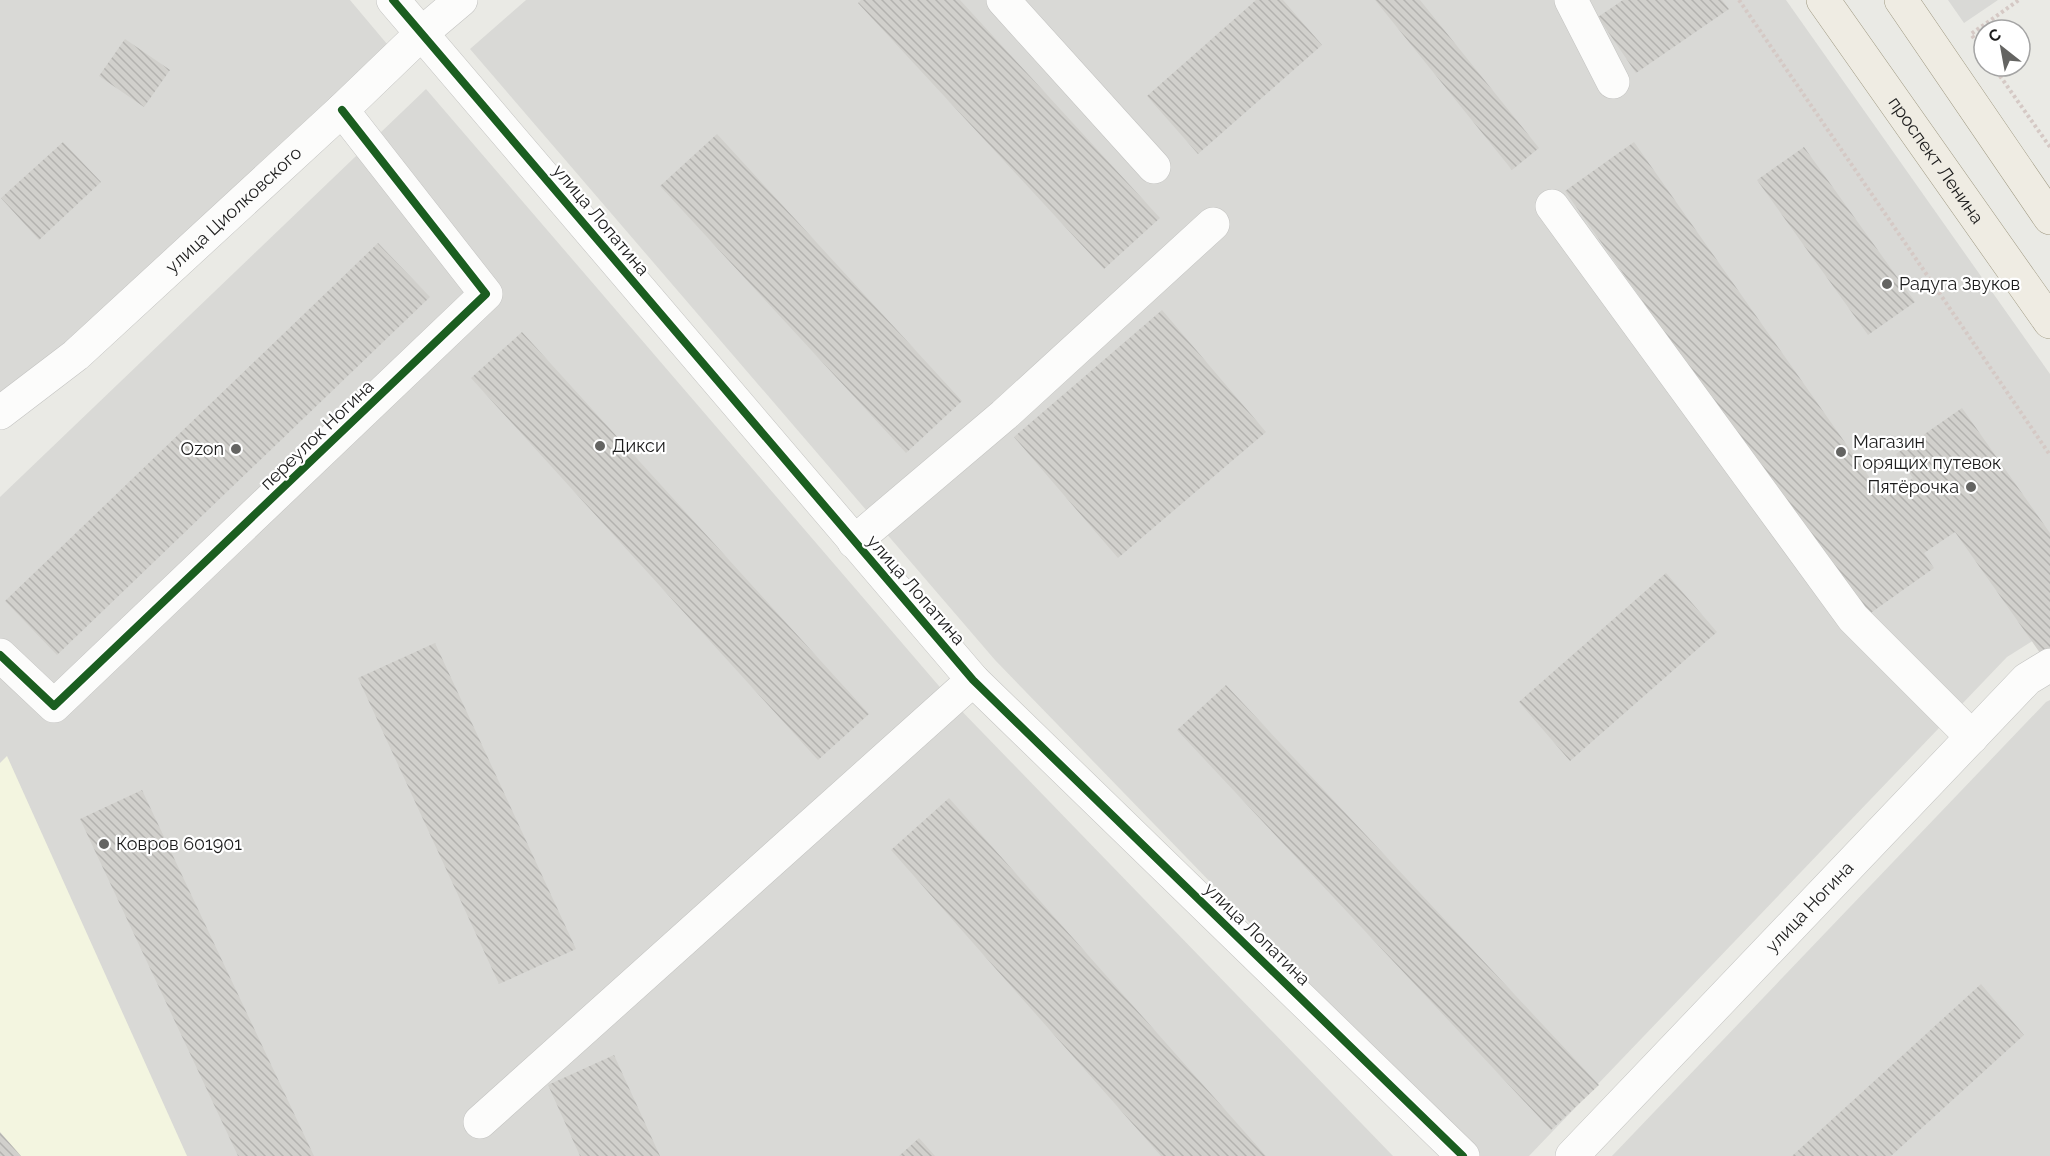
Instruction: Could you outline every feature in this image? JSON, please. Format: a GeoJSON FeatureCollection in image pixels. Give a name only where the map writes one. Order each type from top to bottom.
{"type":"FeatureCollection","features":[{"type":"Feature","properties":{"kind":"main road","name":"проспект Ленина"},"geometry":{"type":"LineString","coordinates":[[1823,0],[2050,322]]}},
{"type":"Feature","properties":{"kind":"main road"},"geometry":{"type":"LineString","coordinates":[[1901,0],[2050,218]]}},
{"type":"Feature","properties":{"kind":"street","name":"улица Лопатина"},"geometry":{"type":"LineString","coordinates":[[393,0],[973,680],[1463,1156]]}},
{"type":"Feature","properties":{"kind":"street","name":"улица Циолковского"},"geometry":{"type":"LineString","coordinates":[[0,413],[76,356],[422,33],[461,0]]}},
{"type":"Feature","properties":{"kind":"street"},"geometry":{"type":"LineString","coordinates":[[1003,0],[1154,167]]}},
{"type":"Feature","properties":{"kind":"street"},"geometry":{"type":"LineString","coordinates":[[1571,0],[1613,82]]}},
{"type":"Feature","properties":{"kind":"street","name":"переулок Ногина"},"geometry":{"type":"LineString","coordinates":[[0,655],[54,706],[486,294],[342,110]]}},
{"type":"Feature","properties":{"kind":"street"},"geometry":{"type":"LineString","coordinates":[[1552,206],[1853,618],[1972,737]]}},
{"type":"Feature","properties":{"kind":"street"},"geometry":{"type":"LineString","coordinates":[[854,542],[1004,415],[1213,224]]}},
{"type":"Feature","properties":{"kind":"street","name":"улица Ногина"},"geometry":{"type":"LineString","coordinates":[[1572,1156],[2027,679],[2050,666]]}},
{"type":"Feature","properties":{"kind":"street"},"geometry":{"type":"LineString","coordinates":[[480,1122],[973,680]]}},
{"type":"Feature","properties":{"kind":"path"},"geometry":{"type":"LineString","coordinates":[[1739,0],[2050,455]]}},
{"type":"Feature","properties":{"kind":"path"},"geometry":{"type":"LineString","coordinates":[[1994,18],[2019,0]]}},
{"type":"Feature","properties":{"kind":"path"},"geometry":{"type":"LineString","coordinates":[[2001,78],[2050,147]]}},
{"type":"Feature","properties":{"kind":"shaded area"},"geometry":{"type":"Polygon","coordinates":[[[0,0],[350,0],[387,44],[0,417],[0,0]]]}},
{"type":"Feature","properties":{"kind":"shaded area"},"geometry":{"type":"Polygon","coordinates":[[[526,0],[1786,0],[2050,374],[2050,630],[2007,657],[1529,1156],[1476,1156],[995,660],[470,49],[526,0]]]}},
{"type":"Feature","properties":{"kind":"shaded area"},"geometry":{"type":"Polygon","coordinates":[[[1948,0],[1998,0],[1964,23],[1948,0]]]}},
{"type":"Feature","properties":{"kind":"shaded area"},"geometry":{"type":"Polygon","coordinates":[[[426,89],[951,700],[1393,1156],[0,1156],[0,497],[426,89]]]}},
{"type":"Feature","properties":{"kind":"shaded area"},"geometry":{"type":"Polygon","coordinates":[[[2050,700],[2050,1156],[1612,1156],[2046,702],[2050,700]]]}},
{"type":"Feature","properties":{"kind":"shaded area"},"geometry":{"type":"Polygon","coordinates":[[[7,756],[187,1156],[0,1156],[0,763],[7,756]]]}},
{"type":"Feature","properties":{"kind":"building"},"geometry":{"type":"Polygon","coordinates":[[[861,0],[960,0],[1160,218],[1104,269],[858,3],[861,0]]]}},
{"type":"Feature","properties":{"kind":"building"},"geometry":{"type":"Polygon","coordinates":[[[1256,0],[1283,0],[1322,45],[1198,154],[1147,96],[1256,0]]]}},
{"type":"Feature","properties":{"kind":"building"},"geometry":{"type":"Polygon","coordinates":[[[1375,0],[1420,0],[1539,148],[1512,170],[1375,0]]]}},
{"type":"Feature","properties":{"kind":"building"},"geometry":{"type":"Polygon","coordinates":[[[1623,0],[1722,0],[1729,9],[1636,73],[1598,17],[1623,0]]]}},
{"type":"Feature","properties":{"kind":"building"},"geometry":{"type":"Polygon","coordinates":[[[125,39],[170,70],[144,107],[99,76],[125,39]]]}},
{"type":"Feature","properties":{"kind":"building"},"geometry":{"type":"Polygon","coordinates":[[[717,134],[962,401],[906,453],[660,186],[717,134]]]}},
{"type":"Feature","properties":{"kind":"building"},"geometry":{"type":"Polygon","coordinates":[[[63,142],[101,182],[39,240],[1,198],[63,142]]]}},
{"type":"Feature","properties":{"kind":"building"},"geometry":{"type":"Polygon","coordinates":[[[1634,142],[1884,498],[1913,478],[1896,454],[1962,408],[2050,533],[2050,656],[2045,660],[1955,532],[1924,553],[1934,568],[1865,617],[1565,191],[1634,142]]]}},
{"type":"Feature","properties":{"kind":"building"},"geometry":{"type":"Polygon","coordinates":[[[1804,147],[1915,302],[1868,335],[1757,180],[1804,147]]]}},
{"type":"Feature","properties":{"kind":"building"},"geometry":{"type":"Polygon","coordinates":[[[378,243],[430,297],[57,655],[5,601],[378,243]]]}},
{"type":"Feature","properties":{"kind":"building"},"geometry":{"type":"Polygon","coordinates":[[[1162,310],[1266,432],[1118,558],[1014,437],[1162,310]]]}},
{"type":"Feature","properties":{"kind":"building"},"geometry":{"type":"Polygon","coordinates":[[[522,332],[869,714],[818,760],[471,378],[522,332]]]}},
{"type":"Feature","properties":{"kind":"building"},"geometry":{"type":"Polygon","coordinates":[[[1666,573],[1717,632],[1570,761],[1519,702],[1666,573]]]}},
{"type":"Feature","properties":{"kind":"building"},"geometry":{"type":"Polygon","coordinates":[[[435,643],[576,949],[499,984],[358,678],[435,643]]]}},
{"type":"Feature","properties":{"kind":"building"},"geometry":{"type":"Polygon","coordinates":[[[1226,685],[1599,1085],[1551,1130],[1177,730],[1226,685]]]}},
{"type":"Feature","properties":{"kind":"building"},"geometry":{"type":"Polygon","coordinates":[[[142,790],[314,1156],[238,1156],[80,819],[142,790]]]}},
{"type":"Feature","properties":{"kind":"building"},"geometry":{"type":"Polygon","coordinates":[[[949,798],[1266,1156],[1161,1156],[891,850],[949,798]]]}},
{"type":"Feature","properties":{"kind":"building"},"geometry":{"type":"Polygon","coordinates":[[[1981,984],[2024,1035],[1891,1156],[1792,1156],[1981,984]]]}},
{"type":"Feature","properties":{"kind":"building"},"geometry":{"type":"Polygon","coordinates":[[[614,1055],[660,1156],[580,1156],[548,1085],[614,1055]]]}},
{"type":"Feature","properties":{"kind":"building"},"geometry":{"type":"Polygon","coordinates":[[[0,1132],[21,1156],[0,1156],[0,1132]]]}},
{"type":"Feature","properties":{"kind":"building"},"geometry":{"type":"Polygon","coordinates":[[[919,1138],[935,1156],[899,1156],[919,1138]]]}},
{"type":"Feature","properties":{"kind":"cycle path"},"geometry":{"type":"LineString","coordinates":[[393,0],[973,680],[1463,1156]]}},
{"type":"Feature","properties":{"kind":"cycle path"},"geometry":{"type":"LineString","coordinates":[[0,655],[54,706],[486,294],[342,110]]}},
{"type":"Feature","properties":{"kind":"place","name":"Радуга Звуков"},"geometry":{"type":"Point","coordinates":[1887,284]}},
{"type":"Feature","properties":{"kind":"place","name":"Дикси"},"geometry":{"type":"Point","coordinates":[600,446]}},
{"type":"Feature","properties":{"kind":"place","name":"Ozon"},"geometry":{"type":"Point","coordinates":[236,449]}},
{"type":"Feature","properties":{"kind":"place","name":"Магазин Горящих путевок"},"geometry":{"type":"Point","coordinates":[1841,452]}},
{"type":"Feature","properties":{"kind":"place","name":"Пятёрочка"},"geometry":{"type":"Point","coordinates":[1971,487]}},
{"type":"Feature","properties":{"kind":"place","name":"Ковров 601901"},"geometry":{"type":"Point","coordinates":[104,844]}}]}
